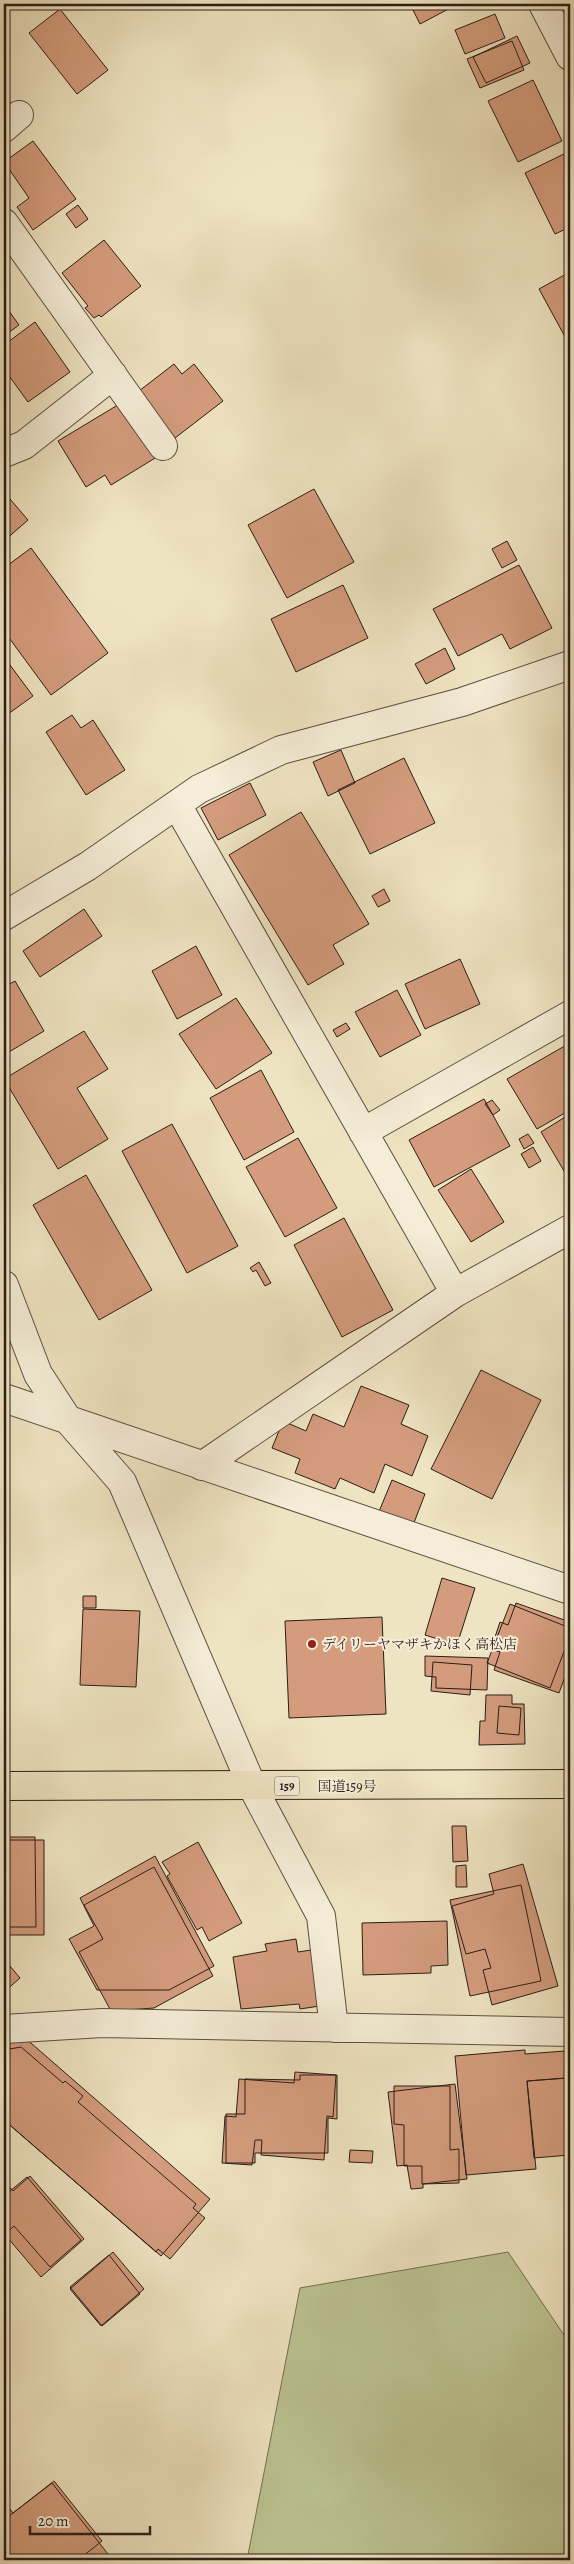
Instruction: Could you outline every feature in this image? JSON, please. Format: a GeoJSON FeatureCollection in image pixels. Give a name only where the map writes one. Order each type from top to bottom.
{"type":"FeatureCollection","features":[{"type":"Feature","properties":{"kind":"highway","name":"国道159号"},"geometry":{"type":"LineString","coordinates":[[4,1786],[570,1784]]}},
{"type":"Feature","properties":{"kind":"street"},"geometry":{"type":"LineString","coordinates":[[543,4],[570,56]]}},
{"type":"Feature","properties":{"kind":"street"},"geometry":{"type":"LineString","coordinates":[[4,223],[163,446]]}},
{"type":"Feature","properties":{"kind":"street"},"geometry":{"type":"LineString","coordinates":[[4,453],[24,446],[113,375]]}},
{"type":"Feature","properties":{"kind":"street"},"geometry":{"type":"LineString","coordinates":[[4,916],[88,866],[199,789],[281,750],[462,702],[570,665]]}},
{"type":"Feature","properties":{"kind":"street"},"geometry":{"type":"LineString","coordinates":[[177,805],[455,1294]]}},
{"type":"Feature","properties":{"kind":"street"},"geometry":{"type":"LineString","coordinates":[[363,1132],[570,1015]]}},
{"type":"Feature","properties":{"kind":"street"},"geometry":{"type":"LineString","coordinates":[[202,1466],[455,1294],[570,1229]]}},
{"type":"Feature","properties":{"kind":"street"},"geometry":{"type":"LineString","coordinates":[[4,1285],[38,1374],[68,1420],[122,1482],[252,1786],[321,1916],[334,2028]]}},
{"type":"Feature","properties":{"kind":"street"},"geometry":{"type":"LineString","coordinates":[[4,1398],[570,1590]]}},
{"type":"Feature","properties":{"kind":"street"},"geometry":{"type":"LineString","coordinates":[[4,2028],[102,2023],[570,2032]]}},
{"type":"Feature","properties":{"kind":"green space"},"geometry":{"type":"Polygon","coordinates":[[[508,2252],[570,2344],[570,2560],[247,2560],[300,2288],[508,2252]]]}},
{"type":"Feature","properties":{"kind":"building"},"geometry":{"type":"Polygon","coordinates":[[[410,4],[458,4],[420,24],[410,4]]]}},
{"type":"Feature","properties":{"kind":"building"},"geometry":{"type":"Polygon","coordinates":[[[60,9],[108,70],[77,94],[29,33],[60,9]]]}},
{"type":"Feature","properties":{"kind":"building"},"geometry":{"type":"Polygon","coordinates":[[[495,14],[505,38],[465,54],[455,30],[495,14]]]}},
{"type":"Feature","properties":{"kind":"building"},"geometry":{"type":"Polygon","coordinates":[[[517,36],[530,63],[486,83],[473,57],[517,36]]]}},
{"type":"Feature","properties":{"kind":"building"},"geometry":{"type":"Polygon","coordinates":[[[512,41],[524,70],[480,88],[467,59],[512,41]]]}},
{"type":"Feature","properties":{"kind":"building"},"geometry":{"type":"Polygon","coordinates":[[[533,80],[562,141],[518,162],[488,101],[533,80]]]}},
{"type":"Feature","properties":{"kind":"building"},"geometry":{"type":"Polygon","coordinates":[[[33,141],[76,199],[33,230],[17,207],[29,198],[4,162],[33,141]]]}},
{"type":"Feature","properties":{"kind":"building"},"geometry":{"type":"Polygon","coordinates":[[[570,151],[570,227],[555,234],[525,173],[570,151]]]}},
{"type":"Feature","properties":{"kind":"building"},"geometry":{"type":"Polygon","coordinates":[[[78,205],[88,219],[76,228],[66,214],[78,205]]]}},
{"type":"Feature","properties":{"kind":"building"},"geometry":{"type":"Polygon","coordinates":[[[104,240],[141,286],[101,317],[99,315],[94,318],[85,308],[88,306],[62,273],[104,240]]]}},
{"type":"Feature","properties":{"kind":"building"},"geometry":{"type":"Polygon","coordinates":[[[570,272],[570,346],[539,289],[570,272]]]}},
{"type":"Feature","properties":{"kind":"building"},"geometry":{"type":"Polygon","coordinates":[[[4,304],[19,325],[4,336],[4,304]]]}},
{"type":"Feature","properties":{"kind":"building"},"geometry":{"type":"Polygon","coordinates":[[[35,322],[70,372],[28,402],[4,369],[4,345],[35,322]]]}},
{"type":"Feature","properties":{"kind":"building"},"geometry":{"type":"Polygon","coordinates":[[[174,364],[182,374],[194,364],[223,401],[175,438],[139,391],[174,364]]]}},
{"type":"Feature","properties":{"kind":"building"},"geometry":{"type":"Polygon","coordinates":[[[131,397],[165,452],[111,485],[105,475],[86,487],[58,441],[131,397]]]}},
{"type":"Feature","properties":{"kind":"building"},"geometry":{"type":"Polygon","coordinates":[[[314,489],[354,562],[287,598],[248,525],[314,489]]]}},
{"type":"Feature","properties":{"kind":"building"},"geometry":{"type":"Polygon","coordinates":[[[4,492],[28,520],[4,541],[4,492]]]}},
{"type":"Feature","properties":{"kind":"building"},"geometry":{"type":"Polygon","coordinates":[[[507,541],[517,560],[502,568],[492,549],[507,541]]]}},
{"type":"Feature","properties":{"kind":"building"},"geometry":{"type":"Polygon","coordinates":[[[31,548],[108,653],[51,695],[4,631],[4,568],[31,548]]]}},
{"type":"Feature","properties":{"kind":"building"},"geometry":{"type":"Polygon","coordinates":[[[519,565],[552,628],[510,649],[502,634],[458,656],[433,609],[519,565]]]}},
{"type":"Feature","properties":{"kind":"building"},"geometry":{"type":"Polygon","coordinates":[[[343,585],[368,638],[296,672],[271,619],[343,585]]]}},
{"type":"Feature","properties":{"kind":"building"},"geometry":{"type":"Polygon","coordinates":[[[445,648],[455,669],[426,684],[415,664],[445,648]]]}},
{"type":"Feature","properties":{"kind":"building"},"geometry":{"type":"Polygon","coordinates":[[[4,657],[33,696],[4,717],[4,657]]]}},
{"type":"Feature","properties":{"kind":"building"},"geometry":{"type":"Polygon","coordinates":[[[72,715],[81,728],[93,720],[125,770],[86,795],[46,732],[72,715]]]}},
{"type":"Feature","properties":{"kind":"building"},"geometry":{"type":"Polygon","coordinates":[[[341,750],[355,783],[328,796],[313,762],[341,750]]]}},
{"type":"Feature","properties":{"kind":"building"},"geometry":{"type":"Polygon","coordinates":[[[404,758],[435,823],[370,854],[338,790],[404,758]]]}},
{"type":"Feature","properties":{"kind":"building"},"geometry":{"type":"Polygon","coordinates":[[[250,783],[266,815],[218,840],[201,808],[250,783]]]}},
{"type":"Feature","properties":{"kind":"building"},"geometry":{"type":"Polygon","coordinates":[[[301,812],[369,924],[333,945],[344,964],[308,985],[229,855],[301,812]]]}},
{"type":"Feature","properties":{"kind":"building"},"geometry":{"type":"Polygon","coordinates":[[[384,889],[390,901],[378,907],[372,896],[384,889]]]}},
{"type":"Feature","properties":{"kind":"building"},"geometry":{"type":"Polygon","coordinates":[[[84,909],[102,936],[40,977],[23,951],[84,909]]]}},
{"type":"Feature","properties":{"kind":"building"},"geometry":{"type":"Polygon","coordinates":[[[196,946],[222,995],[177,1019],[152,971],[196,946]]]}},
{"type":"Feature","properties":{"kind":"building"},"geometry":{"type":"Polygon","coordinates":[[[460,959],[480,1004],[425,1029],[405,984],[460,959]]]}},
{"type":"Feature","properties":{"kind":"building"},"geometry":{"type":"Polygon","coordinates":[[[15,981],[44,1031],[4,1055],[4,987],[15,981]]]}},
{"type":"Feature","properties":{"kind":"building"},"geometry":{"type":"Polygon","coordinates":[[[397,990],[421,1035],[380,1057],[355,1012],[397,990]]]}},
{"type":"Feature","properties":{"kind":"building"},"geometry":{"type":"Polygon","coordinates":[[[236,998],[272,1053],[216,1089],[179,1034],[236,998]]]}},
{"type":"Feature","properties":{"kind":"building"},"geometry":{"type":"Polygon","coordinates":[[[346,1023],[350,1029],[337,1037],[333,1030],[346,1023]]]}},
{"type":"Feature","properties":{"kind":"building"},"geometry":{"type":"Polygon","coordinates":[[[84,1031],[108,1069],[77,1088],[108,1139],[58,1169],[4,1079],[84,1031]]]}},
{"type":"Feature","properties":{"kind":"building"},"geometry":{"type":"Polygon","coordinates":[[[570,1043],[570,1110],[537,1129],[507,1079],[570,1043]]]}},
{"type":"Feature","properties":{"kind":"building"},"geometry":{"type":"Polygon","coordinates":[[[261,1070],[294,1132],[244,1160],[210,1098],[261,1070]]]}},
{"type":"Feature","properties":{"kind":"building"},"geometry":{"type":"Polygon","coordinates":[[[484,1099],[510,1146],[434,1187],[409,1140],[484,1099]]]}},
{"type":"Feature","properties":{"kind":"building"},"geometry":{"type":"Polygon","coordinates":[[[492,1100],[500,1110],[493,1115],[485,1104],[492,1100]]]}},
{"type":"Feature","properties":{"kind":"building"},"geometry":{"type":"Polygon","coordinates":[[[570,1114],[570,1181],[541,1132],[570,1114]]]}},
{"type":"Feature","properties":{"kind":"building"},"geometry":{"type":"Polygon","coordinates":[[[172,1124],[238,1246],[187,1273],[122,1151],[172,1124]]]}},
{"type":"Feature","properties":{"kind":"building"},"geometry":{"type":"Polygon","coordinates":[[[528,1134],[534,1143],[524,1149],[519,1139],[528,1134]]]}},
{"type":"Feature","properties":{"kind":"building"},"geometry":{"type":"Polygon","coordinates":[[[298,1138],[337,1208],[285,1237],[246,1167],[298,1138]]]}},
{"type":"Feature","properties":{"kind":"building"},"geometry":{"type":"Polygon","coordinates":[[[533,1147],[541,1161],[529,1168],[521,1154],[533,1147]]]}},
{"type":"Feature","properties":{"kind":"building"},"geometry":{"type":"Polygon","coordinates":[[[471,1169],[504,1222],[471,1242],[438,1190],[471,1169]]]}},
{"type":"Feature","properties":{"kind":"building"},"geometry":{"type":"Polygon","coordinates":[[[86,1175],[152,1290],[99,1320],[33,1205],[86,1175]]]}},
{"type":"Feature","properties":{"kind":"building"},"geometry":{"type":"Polygon","coordinates":[[[344,1218],[393,1310],[342,1337],[294,1245],[344,1218]]]}},
{"type":"Feature","properties":{"kind":"building"},"geometry":{"type":"Polygon","coordinates":[[[259,1262],[271,1283],[265,1286],[256,1270],[253,1272],[250,1268],[259,1262]]]}},
{"type":"Feature","properties":{"kind":"building"},"geometry":{"type":"Polygon","coordinates":[[[481,1370],[541,1400],[492,1499],[431,1469],[481,1370]]]}},
{"type":"Feature","properties":{"kind":"building"},"geometry":{"type":"Polygon","coordinates":[[[361,1386],[409,1405],[401,1424],[428,1436],[412,1476],[385,1464],[374,1493],[340,1478],[335,1489],[295,1473],[300,1459],[272,1448],[283,1421],[306,1431],[313,1414],[344,1427],[361,1386]]]}},
{"type":"Feature","properties":{"kind":"building"},"geometry":{"type":"Polygon","coordinates":[[[392,1480],[425,1494],[412,1528],[378,1514],[392,1480]]]}},
{"type":"Feature","properties":{"kind":"building"},"geometry":{"type":"Polygon","coordinates":[[[442,1578],[475,1588],[457,1645],[425,1635],[442,1578]]]}},
{"type":"Feature","properties":{"kind":"building"},"geometry":{"type":"Polygon","coordinates":[[[83,1596],[96,1596],[96,1608],[83,1608],[83,1596]]]}},
{"type":"Feature","properties":{"kind":"building"},"geometry":{"type":"Polygon","coordinates":[[[516,1603],[570,1622],[570,1663],[559,1693],[494,1670],[500,1652],[491,1649],[500,1622],[508,1625],[516,1603]]]}},
{"type":"Feature","properties":{"kind":"building"},"geometry":{"type":"Polygon","coordinates":[[[510,1604],[570,1628],[570,1636],[550,1688],[487,1663],[510,1604]]]}},
{"type":"Feature","properties":{"kind":"building"},"geometry":{"type":"Polygon","coordinates":[[[83,1609],[140,1611],[136,1687],[80,1685],[83,1609]]]}},
{"type":"Feature","properties":{"kind":"building"},"geometry":{"type":"Polygon","coordinates":[[[382,1617],[386,1714],[289,1718],[285,1621],[382,1617]]]}},
{"type":"Feature","properties":{"kind":"building"},"geometry":{"type":"Polygon","coordinates":[[[425,1656],[488,1658],[487,1690],[436,1688],[436,1677],[425,1676],[425,1656]]]}},
{"type":"Feature","properties":{"kind":"building"},"geometry":{"type":"Polygon","coordinates":[[[433,1662],[472,1665],[470,1695],[431,1691],[433,1662]]]}},
{"type":"Feature","properties":{"kind":"building"},"geometry":{"type":"Polygon","coordinates":[[[486,1695],[512,1695],[512,1704],[524,1704],[525,1744],[479,1745],[480,1721],[485,1721],[486,1695]]]}},
{"type":"Feature","properties":{"kind":"building"},"geometry":{"type":"Polygon","coordinates":[[[499,1706],[521,1708],[519,1735],[497,1733],[499,1706]]]}},
{"type":"Feature","properties":{"kind":"building"},"geometry":{"type":"Polygon","coordinates":[[[452,1826],[466,1826],[468,1861],[453,1862],[452,1826]]]}},
{"type":"Feature","properties":{"kind":"building"},"geometry":{"type":"Polygon","coordinates":[[[4,1837],[35,1837],[36,1927],[4,1927],[4,1837]]]}},
{"type":"Feature","properties":{"kind":"building"},"geometry":{"type":"Polygon","coordinates":[[[4,1840],[44,1840],[44,1935],[4,1935],[4,1840]]]}},
{"type":"Feature","properties":{"kind":"building"},"geometry":{"type":"Polygon","coordinates":[[[198,1842],[242,1923],[209,1941],[202,1927],[197,1930],[167,1876],[170,1874],[162,1862],[198,1842]]]}},
{"type":"Feature","properties":{"kind":"building"},"geometry":{"type":"Polygon","coordinates":[[[155,1856],[214,1966],[169,1990],[97,1990],[69,1939],[94,1926],[80,1898],[155,1856]]]}},
{"type":"Feature","properties":{"kind":"building"},"geometry":{"type":"Polygon","coordinates":[[[523,1864],[558,1986],[492,2005],[483,1970],[491,1968],[485,1949],[466,1954],[452,1906],[494,1894],[489,1874],[523,1864]]]}},
{"type":"Feature","properties":{"kind":"building"},"geometry":{"type":"Polygon","coordinates":[[[466,1865],[467,1887],[456,1887],[456,1866],[466,1865]]]}},
{"type":"Feature","properties":{"kind":"building"},"geometry":{"type":"Polygon","coordinates":[[[154,1867],[213,1976],[154,2008],[111,2011],[79,1952],[103,1939],[84,1905],[154,1867]]]}},
{"type":"Feature","properties":{"kind":"building"},"geometry":{"type":"Polygon","coordinates":[[[521,1885],[541,1981],[470,1996],[450,1900],[521,1885]]]}},
{"type":"Feature","properties":{"kind":"building"},"geometry":{"type":"Polygon","coordinates":[[[447,1921],[448,1965],[431,1966],[431,1973],[363,1975],[362,1923],[447,1921]]]}},
{"type":"Feature","properties":{"kind":"building"},"geometry":{"type":"Polygon","coordinates":[[[296,1939],[298,1952],[318,1949],[326,2005],[300,2009],[299,2004],[241,2009],[233,1957],[267,1951],[265,1944],[296,1939]]]}},
{"type":"Feature","properties":{"kind":"building"},"geometry":{"type":"Polygon","coordinates":[[[4,1959],[20,1978],[4,1992],[4,1959]]]}},
{"type":"Feature","properties":{"kind":"building"},"geometry":{"type":"Polygon","coordinates":[[[16,2030],[210,2199],[161,2256],[4,2120],[4,2116],[10,2109],[4,2104],[4,2045],[16,2030]]]}},
{"type":"Feature","properties":{"kind":"building"},"geometry":{"type":"Polygon","coordinates":[[[21,2047],[63,2083],[65,2081],[83,2096],[78,2102],[196,2204],[193,2208],[205,2218],[170,2259],[158,2249],[156,2252],[4,2120],[4,2050],[21,2047]]]}},
{"type":"Feature","properties":{"kind":"building"},"geometry":{"type":"Polygon","coordinates":[[[525,2050],[525,2054],[565,2051],[567,2078],[527,2081],[536,2169],[466,2175],[455,2056],[525,2050]]]}},
{"type":"Feature","properties":{"kind":"building"},"geometry":{"type":"Polygon","coordinates":[[[295,2072],[336,2075],[333,2117],[327,2116],[324,2160],[261,2155],[262,2140],[255,2140],[252,2165],[222,2163],[225,2116],[236,2117],[239,2079],[294,2083],[295,2072]]]}},
{"type":"Feature","properties":{"kind":"building"},"geometry":{"type":"Polygon","coordinates":[[[300,2075],[337,2075],[337,2119],[328,2118],[328,2153],[255,2153],[255,2163],[226,2163],[226,2114],[245,2114],[245,2079],[300,2080],[300,2075]]]}},
{"type":"Feature","properties":{"kind":"building"},"geometry":{"type":"Polygon","coordinates":[[[567,2078],[570,2155],[534,2158],[527,2081],[567,2078]]]}},
{"type":"Feature","properties":{"kind":"building"},"geometry":{"type":"Polygon","coordinates":[[[455,2084],[467,2179],[423,2184],[423,2188],[411,2189],[407,2165],[397,2166],[388,2092],[455,2084]]]}},
{"type":"Feature","properties":{"kind":"building"},"geometry":{"type":"Polygon","coordinates":[[[394,2086],[450,2086],[450,2150],[459,2149],[459,2183],[422,2184],[422,2166],[404,2166],[404,2125],[394,2124],[394,2086]]]}},
{"type":"Feature","properties":{"kind":"building"},"geometry":{"type":"Polygon","coordinates":[[[350,2150],[373,2151],[372,2163],[349,2162],[350,2150]]]}},
{"type":"Feature","properties":{"kind":"building"},"geometry":{"type":"Polygon","coordinates":[[[30,2176],[84,2239],[41,2277],[7,2237],[4,2240],[4,2185],[6,2183],[13,2191],[30,2176]]]}},
{"type":"Feature","properties":{"kind":"building"},"geometry":{"type":"Polygon","coordinates":[[[27,2177],[81,2240],[50,2267],[14,2226],[4,2235],[4,2196],[27,2177]]]}},
{"type":"Feature","properties":{"kind":"building"},"geometry":{"type":"Polygon","coordinates":[[[113,2252],[144,2289],[101,2326],[70,2289],[113,2252]]]}},
{"type":"Feature","properties":{"kind":"building"},"geometry":{"type":"Polygon","coordinates":[[[109,2255],[140,2294],[102,2326],[70,2287],[109,2255]]]}},
{"type":"Feature","properties":{"kind":"building"},"geometry":{"type":"Polygon","coordinates":[[[54,2481],[102,2541],[78,2560],[4,2560],[4,2520],[54,2481]]]}},
{"type":"Feature","properties":{"kind":"building"},"geometry":{"type":"Polygon","coordinates":[[[52,2483],[108,2554],[100,2560],[4,2560],[4,2506],[6,2504],[13,2513],[52,2483]]]}},
{"type":"Feature","properties":{"kind":"place","name":"デイリーヤマザキかほく高松店"},"geometry":{"type":"Point","coordinates":[312,1644]}}]}
